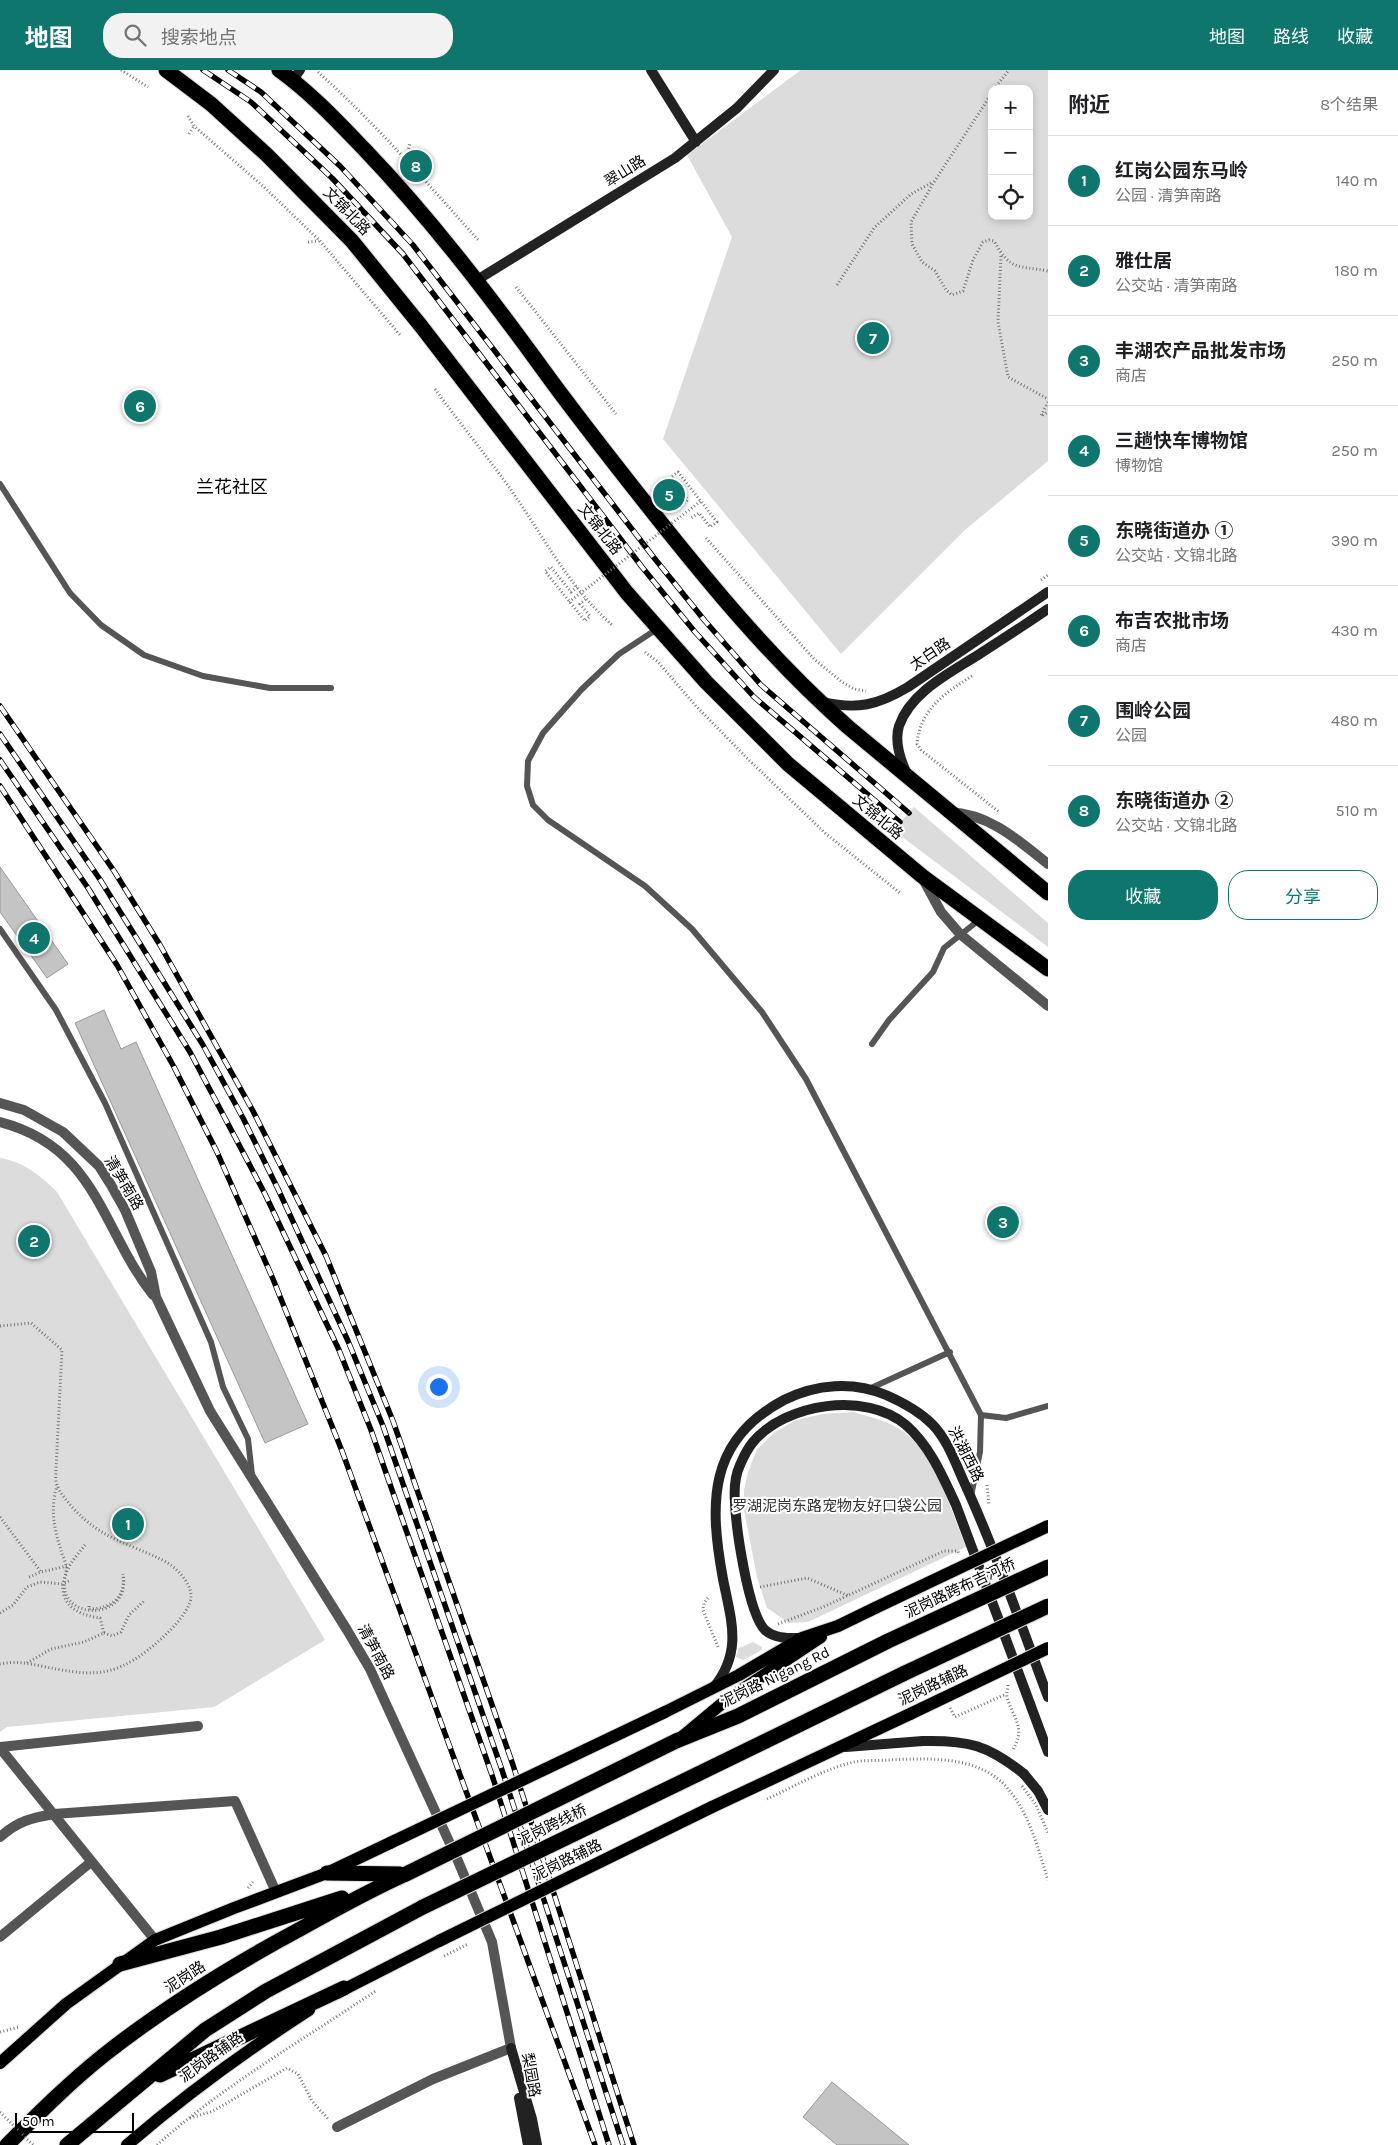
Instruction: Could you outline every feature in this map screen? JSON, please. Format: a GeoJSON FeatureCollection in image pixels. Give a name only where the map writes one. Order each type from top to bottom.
{"type":"FeatureCollection","features":[{"type":"Feature","properties":{"kind":"highway","name":"文锦北路"},"geometry":{"type":"LineString","coordinates":[[166,70],[211,104],[260,149],[352,241],[657,629],[706,682],[788,764],[922,876],[979,920],[1048,969]]}},
{"type":"Feature","properties":{"kind":"highway"},"geometry":{"type":"LineString","coordinates":[[279,70],[297,75],[326,109],[387,173],[478,280],[576,414],[703,576],[773,655],[817,701],[1048,893]]}},
{"type":"Feature","properties":{"kind":"highway","name":"泥岗路跨布吉河桥"},"geometry":{"type":"LineString","coordinates":[[888,1641],[1048,1566]]}},
{"type":"Feature","properties":{"kind":"highway","name":"泥岗跨线桥"},"geometry":{"type":"LineString","coordinates":[[140,2084],[205,2030],[266,1991],[423,1907],[905,1673],[1048,1606]]}},
{"type":"Feature","properties":{"kind":"highway","name":"泥岗路 Nigang Rd"},"geometry":{"type":"LineString","coordinates":[[676,1741],[738,1716],[888,1641]]}},
{"type":"Feature","properties":{"kind":"highway","name":"泥岗跨线桥"},"geometry":{"type":"LineString","coordinates":[[406,1874],[676,1741]]}},
{"type":"Feature","properties":{"kind":"highway"},"geometry":{"type":"LineString","coordinates":[[327,1873],[406,1874]]}},
{"type":"Feature","properties":{"kind":"highway","name":"泥岗路"},"geometry":{"type":"LineString","coordinates":[[7,2145],[37,2115],[104,2055],[179,2001],[243,1960],[376,1887],[406,1874]]}},
{"type":"Feature","properties":{"kind":"highway"},"geometry":{"type":"LineString","coordinates":[[120,1964],[221,1937],[376,1887]]}},
{"type":"Feature","properties":{"kind":"highway"},"geometry":{"type":"LineString","coordinates":[[67,2145],[140,2084],[344,1988]]}},
{"type":"Feature","properties":{"kind":"main road"},"geometry":{"type":"LineString","coordinates":[[652,70],[696,142]]}},
{"type":"Feature","properties":{"kind":"main road","name":"翠山路"},"geometry":{"type":"LineString","coordinates":[[478,280],[675,158],[737,108],[774,70]]}},
{"type":"Feature","properties":{"kind":"main road","name":"太白路"},"geometry":{"type":"LineString","coordinates":[[817,701],[848,706],[874,704],[886,699],[908,687],[1048,592]]}},
{"type":"Feature","properties":{"kind":"main road","name":"太白路"},"geometry":{"type":"LineString","coordinates":[[911,781],[902,762],[897,738],[900,725],[910,706],[932,685],[1048,609]]}},
{"type":"Feature","properties":{"kind":"main road","name":"洪湖西路"},"geometry":{"type":"LineString","coordinates":[[714,1687],[725,1673],[734,1640],[721,1568],[716,1505],[719,1477],[726,1454],[739,1434],[768,1408],[795,1394],[824,1386],[856,1386],[871,1388],[908,1406],[932,1424],[945,1441],[971,1498],[1048,1697]]}},
{"type":"Feature","properties":{"kind":"main road","name":"洪湖西路"},"geometry":{"type":"LineString","coordinates":[[802,1638],[787,1639],[765,1630],[748,1589],[734,1501],[736,1479],[740,1464],[753,1442],[773,1425],[797,1413],[824,1406],[854,1405],[882,1412],[905,1424],[933,1458],[946,1483],[956,1505],[1048,1752]]}},
{"type":"Feature","properties":{"kind":"main road"},"geometry":{"type":"LineString","coordinates":[[0,2063],[66,2004],[155,1940],[327,1873],[665,1712],[802,1638],[838,1626],[1048,1526]]}},
{"type":"Feature","properties":{"kind":"main road"},"geometry":{"type":"LineString","coordinates":[[676,1741],[725,1701],[838,1626]]}},
{"type":"Feature","properties":{"kind":"main road","name":"泥岗路辅路"},"geometry":{"type":"LineString","coordinates":[[127,2145],[177,2102],[249,2049],[344,1988],[812,1758],[910,1714],[1048,1648]]}},
{"type":"Feature","properties":{"kind":"main road"},"geometry":{"type":"LineString","coordinates":[[812,1758],[847,1746],[950,1740],[969,1743],[989,1750],[1024,1774],[1038,1791],[1048,1810]]}},
{"type":"Feature","properties":{"kind":"main road","name":"梨园路"},"geometry":{"type":"LineString","coordinates":[[511,2048],[528,2145]]}},
{"type":"Feature","properties":{"kind":"main road","name":"梨园路"},"geometry":{"type":"LineString","coordinates":[[511,2048],[532,2119],[537,2145]]}},
{"type":"Feature","properties":{"kind":"street"},"geometry":{"type":"LineString","coordinates":[[949,812],[965,813],[983,818],[1004,829],[1048,864]]}},
{"type":"Feature","properties":{"kind":"street"},"geometry":{"type":"LineString","coordinates":[[922,876],[941,912],[960,934],[1048,1006]]}},
{"type":"Feature","properties":{"kind":"street","name":"清笋南路"},"geometry":{"type":"LineString","coordinates":[[0,1103],[24,1110],[51,1124],[76,1143],[98,1166],[125,1210],[151,1272],[156,1297],[210,1411],[370,1669],[458,1861],[492,1942],[511,2048]]}},
{"type":"Feature","properties":{"kind":"street","name":"清笋南路"},"geometry":{"type":"LineString","coordinates":[[0,1122],[38,1137],[60,1152],[81,1173],[106,1212],[141,1279],[156,1297]]}},
{"type":"Feature","properties":{"kind":"street"},"geometry":{"type":"LineString","coordinates":[[0,1747],[198,1726]]}},
{"type":"Feature","properties":{"kind":"street"},"geometry":{"type":"LineString","coordinates":[[0,1747],[155,1940]]}},
{"type":"Feature","properties":{"kind":"street"},"geometry":{"type":"LineString","coordinates":[[0,1837],[12,1827],[27,1819],[54,1814],[235,1801],[276,1892]]}},
{"type":"Feature","properties":{"kind":"street"},"geometry":{"type":"LineString","coordinates":[[0,1937],[91,1862]]}},
{"type":"Feature","properties":{"kind":"street"},"geometry":{"type":"LineString","coordinates":[[337,2127],[433,2079],[511,2048]]}},
{"type":"Feature","properties":{"kind":"lane"},"geometry":{"type":"LineString","coordinates":[[0,484],[70,593],[100,624],[144,655],[203,676],[270,688],[331,688]]}},
{"type":"Feature","properties":{"kind":"lane"},"geometry":{"type":"LineString","coordinates":[[657,629],[619,654],[582,689],[543,733],[528,761],[527,786],[533,805],[548,820],[645,886],[692,929],[762,1012],[806,1079],[950,1352],[981,1416],[980,1452],[971,1498]]}},
{"type":"Feature","properties":{"kind":"lane"},"geometry":{"type":"LineString","coordinates":[[872,1044],[888,1020],[933,972],[944,948],[979,920]]}},
{"type":"Feature","properties":{"kind":"lane"},"geometry":{"type":"LineString","coordinates":[[0,928],[56,1010],[105,1103],[211,1342],[223,1387],[248,1439],[253,1481]]}},
{"type":"Feature","properties":{"kind":"lane"},"geometry":{"type":"LineString","coordinates":[[871,1388],[950,1352]]}},
{"type":"Feature","properties":{"kind":"lane"},"geometry":{"type":"LineString","coordinates":[[981,1416],[1006,1418],[1048,1406]]}},
{"type":"Feature","properties":{"kind":"path"},"geometry":{"type":"LineString","coordinates":[[121,70],[148,87]]}},
{"type":"Feature","properties":{"kind":"path"},"geometry":{"type":"LineString","coordinates":[[997,85],[1009,70]]}},
{"type":"Feature","properties":{"kind":"path"},"geometry":{"type":"LineString","coordinates":[[318,72],[406,160],[479,241]]}},
{"type":"Feature","properties":{"kind":"path"},"geometry":{"type":"LineString","coordinates":[[988,99],[934,182],[911,222],[912,244],[922,262],[935,271],[946,290],[952,295],[963,291],[973,260],[986,240],[994,241],[1001,255],[1013,265],[1048,271]]}},
{"type":"Feature","properties":{"kind":"path"},"geometry":{"type":"LineString","coordinates":[[188,116],[194,126],[265,188],[320,240],[400,335]]}},
{"type":"Feature","properties":{"kind":"path"},"geometry":{"type":"LineString","coordinates":[[190,134],[194,126]]}},
{"type":"Feature","properties":{"kind":"path"},"geometry":{"type":"LineString","coordinates":[[406,160],[410,143]]}},
{"type":"Feature","properties":{"kind":"path"},"geometry":{"type":"LineString","coordinates":[[837,285],[874,228],[911,194],[934,182]]}},
{"type":"Feature","properties":{"kind":"path"},"geometry":{"type":"LineString","coordinates":[[308,242],[320,240]]}},
{"type":"Feature","properties":{"kind":"path"},"geometry":{"type":"LineString","coordinates":[[1001,255],[998,322],[1008,377],[1048,401],[1041,416],[1048,412]]}},
{"type":"Feature","properties":{"kind":"path"},"geometry":{"type":"LineString","coordinates":[[516,287],[616,414]]}},
{"type":"Feature","properties":{"kind":"path"},"geometry":{"type":"LineString","coordinates":[[436,389],[509,487],[576,587],[595,610],[612,625]]}},
{"type":"Feature","properties":{"kind":"path"},"geometry":{"type":"LineString","coordinates":[[681,505],[688,500],[671,477],[678,472],[717,522],[710,527],[699,513],[691,518]]}},
{"type":"Feature","properties":{"kind":"path"},"geometry":{"type":"LineString","coordinates":[[569,602],[701,501]]}},
{"type":"Feature","properties":{"kind":"path"},"geometry":{"type":"LineString","coordinates":[[706,538],[814,659],[842,682],[854,689],[871,691]]}},
{"type":"Feature","properties":{"kind":"path"},"geometry":{"type":"LineString","coordinates":[[576,587],[571,592],[551,567],[545,571],[584,621],[590,616],[580,604],[586,599]]}},
{"type":"Feature","properties":{"kind":"path"},"geometry":{"type":"LineString","coordinates":[[645,652],[658,662],[750,761],[818,826],[900,893]]}},
{"type":"Feature","properties":{"kind":"path"},"geometry":{"type":"LineString","coordinates":[[977,673],[934,702],[918,732],[917,744],[1003,815]]}},
{"type":"Feature","properties":{"kind":"path"},"geometry":{"type":"LineString","coordinates":[[0,1326],[31,1323],[62,1350],[56,1470],[57,1486],[53,1497],[55,1532],[67,1566],[62,1584],[66,1599],[74,1609],[87,1616],[100,1618],[104,1633]]}},
{"type":"Feature","properties":{"kind":"path"},"geometry":{"type":"LineString","coordinates":[[0,1657],[0,1664],[15,1661],[75,1673],[96,1674],[116,1670],[133,1660],[163,1637],[186,1611],[191,1597],[188,1584],[179,1572],[167,1562],[126,1546],[93,1528],[69,1503],[57,1486]]}},
{"type":"Feature","properties":{"kind":"path"},"geometry":{"type":"LineString","coordinates":[[0,1516],[41,1572]]}},
{"type":"Feature","properties":{"kind":"path"},"geometry":{"type":"LineString","coordinates":[[85,1545],[72,1562],[65,1580],[67,1597],[72,1603],[88,1610],[108,1608],[122,1595],[125,1584],[123,1574],[123,1585],[115,1601],[108,1606],[97,1609],[89,1609],[89,1606]]}},
{"type":"Feature","properties":{"kind":"path"},"geometry":{"type":"LineString","coordinates":[[778,1624],[849,1596],[944,1551]]}},
{"type":"Feature","properties":{"kind":"path"},"geometry":{"type":"LineString","coordinates":[[29,1577],[67,1566]]}},
{"type":"Feature","properties":{"kind":"path"},"geometry":{"type":"LineString","coordinates":[[760,1587],[808,1578],[849,1596]]}},
{"type":"Feature","properties":{"kind":"path"},"geometry":{"type":"LineString","coordinates":[[0,1613],[13,1605],[27,1587],[40,1582],[62,1584],[69,1581]]}},
{"type":"Feature","properties":{"kind":"path"},"geometry":{"type":"LineString","coordinates":[[708,1598],[704,1603],[703,1610],[718,1648]]}},
{"type":"Feature","properties":{"kind":"path"},"geometry":{"type":"LineString","coordinates":[[26,1663],[51,1649],[84,1642],[104,1633],[112,1636],[121,1632],[130,1615],[144,1600]]}},
{"type":"Feature","properties":{"kind":"path"},"geometry":{"type":"LineString","coordinates":[[1008,1687],[1006,1694],[1017,1720],[1019,1731],[1017,1742],[1013,1749]]}},
{"type":"Feature","properties":{"kind":"path"},"geometry":{"type":"LineString","coordinates":[[950,1707],[955,1717],[1006,1694]]}},
{"type":"Feature","properties":{"kind":"path"},"geometry":{"type":"LineString","coordinates":[[763,1800],[826,1772],[854,1762],[924,1760],[966,1764],[995,1776],[1014,1796],[1029,1823],[1048,1880]]}},
{"type":"Feature","properties":{"kind":"path"},"geometry":{"type":"LineString","coordinates":[[1019,1782],[1033,1800],[1048,1833]]}},
{"type":"Feature","properties":{"kind":"path"},"geometry":{"type":"LineString","coordinates":[[436,1960],[444,1956]]}},
{"type":"Feature","properties":{"kind":"path"},"geometry":{"type":"LineString","coordinates":[[157,2145],[186,2120],[240,2080],[381,1987]]}},
{"type":"Feature","properties":{"kind":"path"},"geometry":{"type":"LineString","coordinates":[[0,2032],[21,2027]]}},
{"type":"Feature","properties":{"kind":"path"},"geometry":{"type":"LineString","coordinates":[[186,2120],[213,2111],[287,2068],[298,2074],[312,2101],[337,2127]]}},
{"type":"Feature","properties":{"kind":"path"},"geometry":{"type":"LineString","coordinates":[[0,2112],[33,2145]]}},
{"type":"Feature","properties":{"kind":"green space"},"geometry":{"type":"Polygon","coordinates":[[[801,70],[1048,70],[1048,461],[965,530],[841,654],[663,439],[732,237],[687,155],[801,70]]]}},
{"type":"Feature","properties":{"kind":"green space"},"geometry":{"type":"Polygon","coordinates":[[[914,807],[1048,923],[1048,947],[893,830],[914,807]]]}},
{"type":"Feature","properties":{"kind":"green space"},"geometry":{"type":"Polygon","coordinates":[[[0,1158],[31,1170],[57,1192],[325,1640],[214,1707],[7,1727],[0,1732],[0,1158]]]}},
{"type":"Feature","properties":{"kind":"green space","name":"罗湖泥岗东路宠物友好口袋公园"},"geometry":{"type":"Polygon","coordinates":[[[853,1412],[892,1425],[904,1432],[915,1442],[934,1469],[966,1547],[808,1622],[789,1623],[767,1608],[757,1577],[744,1510],[744,1490],[748,1472],[757,1449],[775,1432],[796,1420],[823,1414],[853,1412]]]}},
{"type":"Feature","properties":{"kind":"green space"},"geometry":{"type":"Polygon","coordinates":[[[753,1642],[762,1647],[762,1650],[743,1660],[736,1657],[739,1648],[753,1642]]]}},
{"type":"Feature","properties":{"kind":"building"},"geometry":{"type":"Polygon","coordinates":[[[0,867],[68,964],[47,978],[0,912],[0,867]]]}},
{"type":"Feature","properties":{"kind":"building"},"geometry":{"type":"Polygon","coordinates":[[[104,1010],[121,1049],[136,1042],[308,1424],[265,1443],[75,1023],[104,1010]]]}},
{"type":"Feature","properties":{"kind":"building"},"geometry":{"type":"Polygon","coordinates":[[[832,2082],[909,2145],[837,2145],[803,2117],[832,2082]]]}},
{"type":"Feature","properties":{"kind":"railway"},"geometry":{"type":"LineString","coordinates":[[203,70],[251,102],[332,178],[403,254],[642,567],[695,632],[754,697],[900,822]]}},
{"type":"Feature","properties":{"kind":"railway"},"geometry":{"type":"LineString","coordinates":[[228,70],[261,92],[340,166],[413,245],[655,559],[705,621],[761,685],[909,813]]}},
{"type":"Feature","properties":{"kind":"railway"},"geometry":{"type":"LineString","coordinates":[[0,706],[114,871],[160,945],[253,1111],[326,1256],[393,1421],[513,1765],[634,2145]]}},
{"type":"Feature","properties":{"kind":"railway"},"geometry":{"type":"LineString","coordinates":[[0,734],[101,881],[203,1045],[243,1118],[278,1189],[348,1341],[383,1426],[502,1770],[623,2145]]}},
{"type":"Feature","properties":{"kind":"railway"},"geometry":{"type":"LineString","coordinates":[[0,760],[88,888],[190,1052],[265,1194],[339,1350],[371,1430],[492,1775],[609,2145]]}},
{"type":"Feature","properties":{"kind":"railway"},"geometry":{"type":"LineString","coordinates":[[0,786],[117,965],[174,1067],[217,1152],[273,1279],[342,1451],[595,2145]]}},
{"type":"Feature","properties":{"kind":"place","name":"东晓街道办 ②"},"geometry":{"type":"Point","coordinates":[416,166]}},
{"type":"Feature","properties":{"kind":"place","name":"围岭公园"},"geometry":{"type":"Point","coordinates":[873,338]}},
{"type":"Feature","properties":{"kind":"place","name":"布吉农批市场"},"geometry":{"type":"Point","coordinates":[140,406]}},
{"type":"Feature","properties":{"kind":"place","name":"东晓街道办 ①"},"geometry":{"type":"Point","coordinates":[669,495]}},
{"type":"Feature","properties":{"kind":"place","name":"三趟快车博物馆"},"geometry":{"type":"Point","coordinates":[34,938]}},
{"type":"Feature","properties":{"kind":"place","name":"丰湖农产品批发市场"},"geometry":{"type":"Point","coordinates":[1003,1222]}},
{"type":"Feature","properties":{"kind":"place","name":"雅仕居"},"geometry":{"type":"Point","coordinates":[34,1241]}},
{"type":"Feature","properties":{"kind":"place","name":"红岗公园东马岭"},"geometry":{"type":"Point","coordinates":[128,1524]}},
{"type":"Feature","properties":{"kind":"district","name":"兰花社区"},"geometry":{"type":"Point","coordinates":[232,487]}}]}
